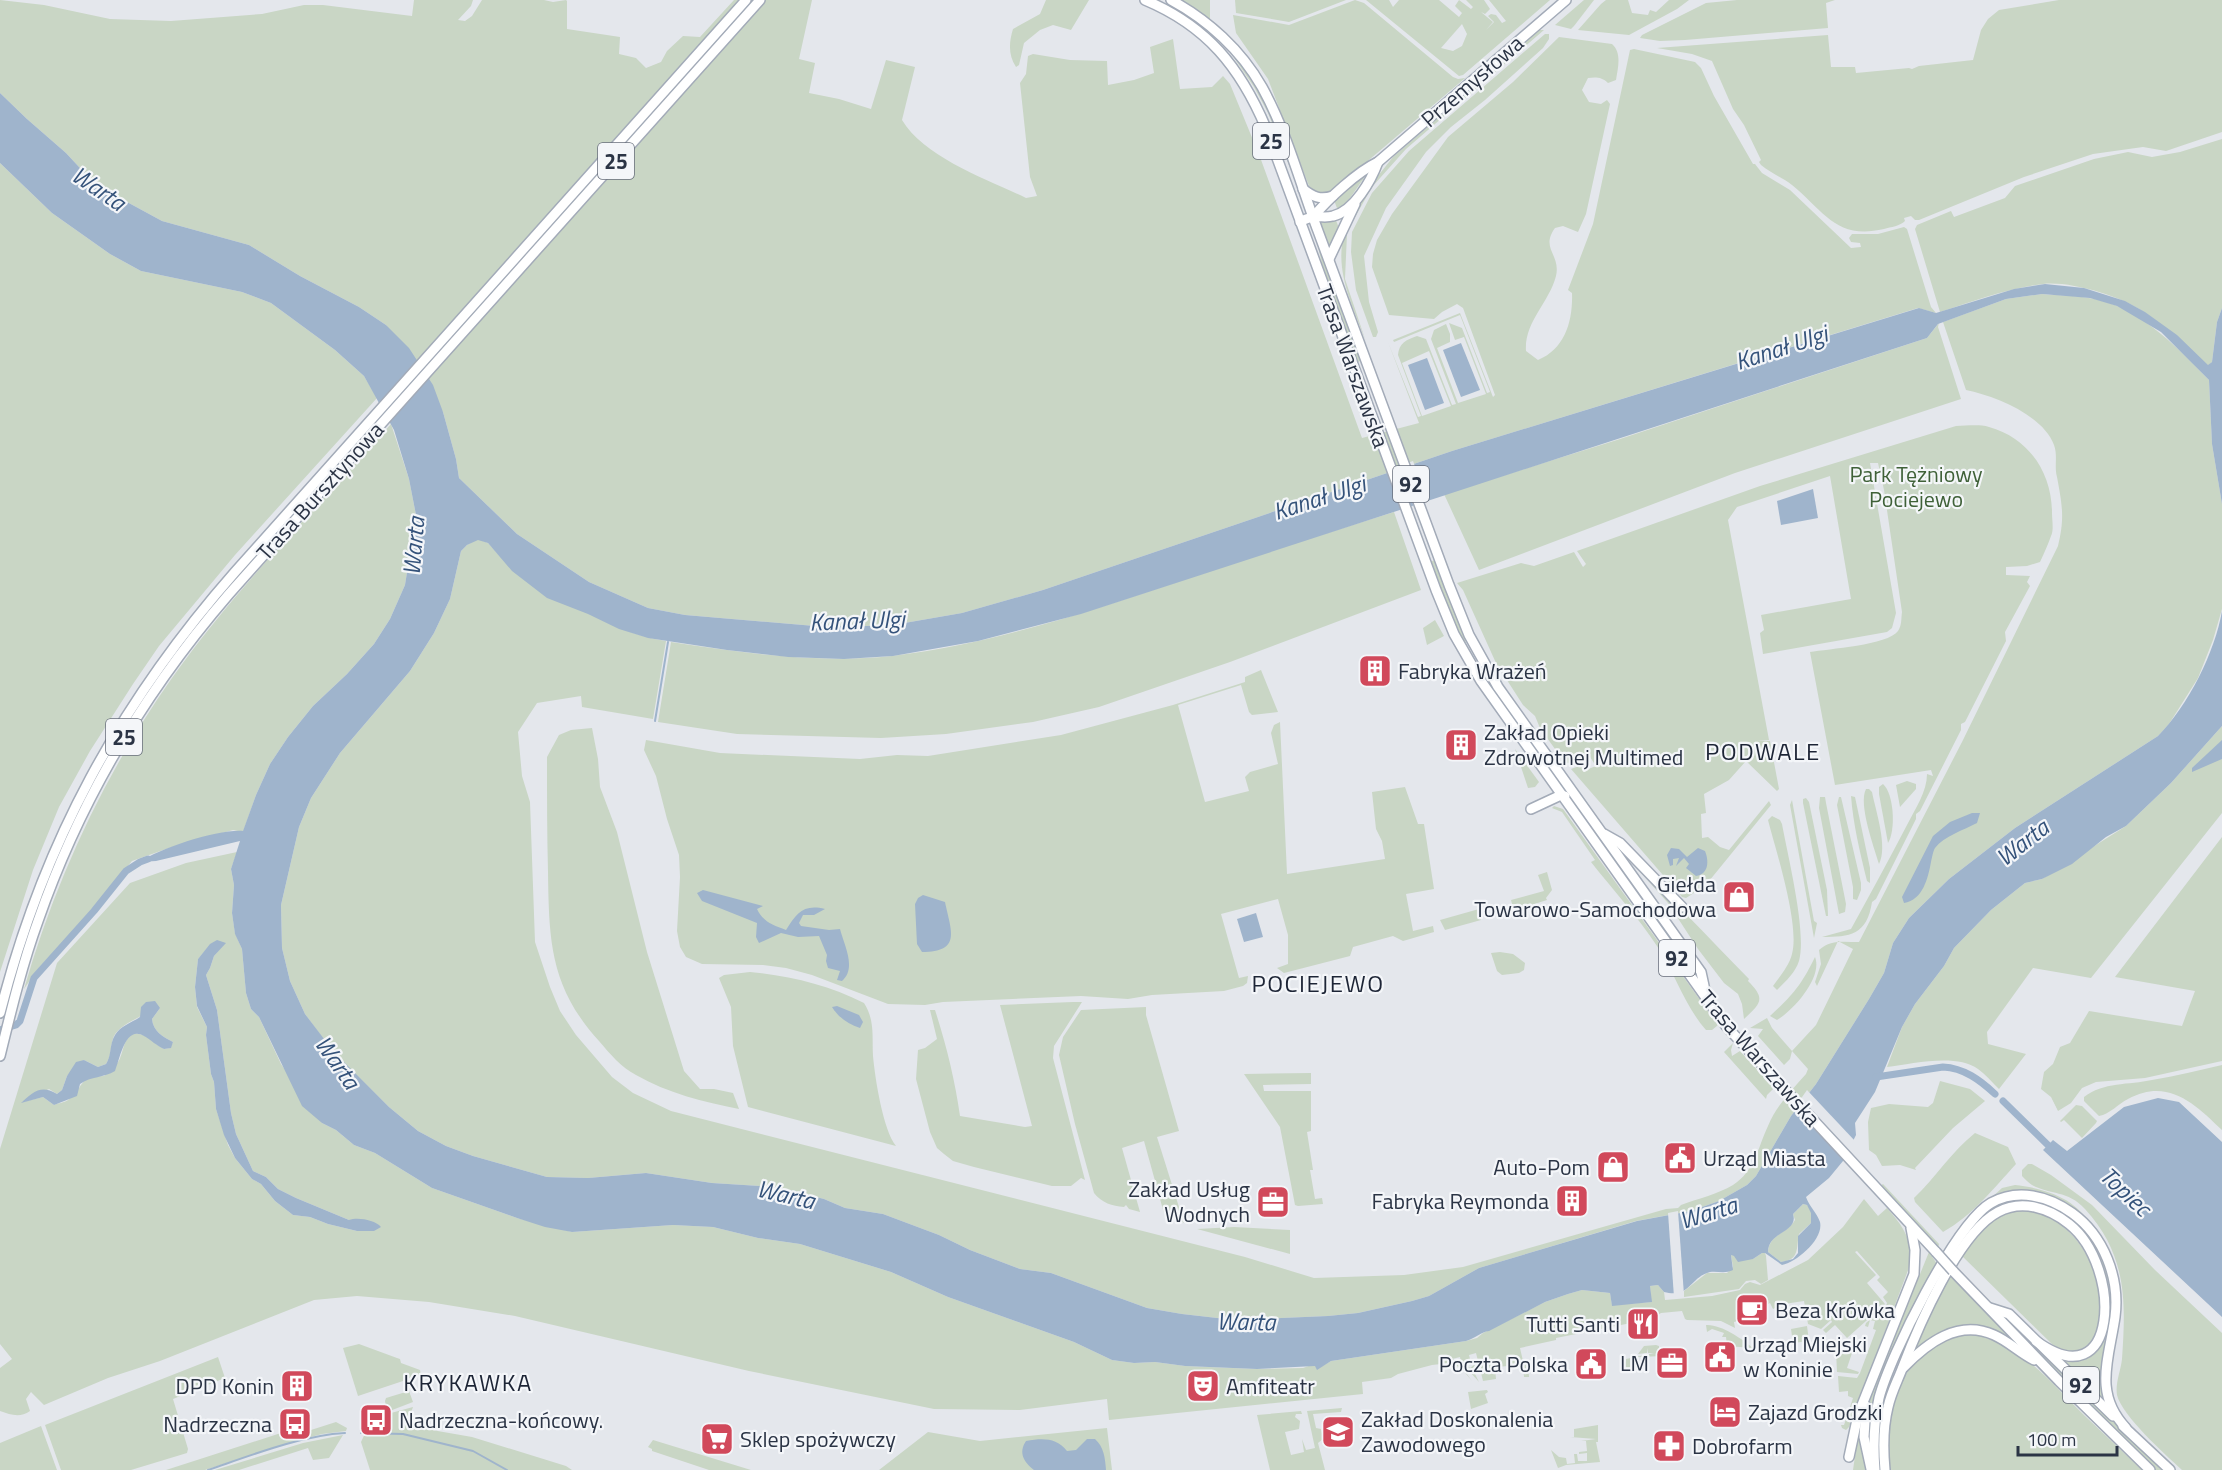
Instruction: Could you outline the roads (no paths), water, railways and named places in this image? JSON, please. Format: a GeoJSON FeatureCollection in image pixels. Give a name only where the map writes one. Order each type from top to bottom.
{"type":"FeatureCollection","features":[{"type":"Feature","properties":{"kind":"main road","name":"Trasa Bursztynowa"},"geometry":{"type":"LineString","coordinates":[[0,1013],[26,925],[65,826],[105,750],[165,658],[235,572],[746,0]]}},
{"type":"Feature","properties":{"kind":"main road","name":"Trasa Bursztynowa"},"geometry":{"type":"LineString","coordinates":[[0,1056],[28,951],[69,844],[120,744],[170,668],[229,594],[760,0]]}},
{"type":"Feature","properties":{"kind":"main road","name":"25"},"geometry":{"type":"LineString","coordinates":[[1144,0],[1188,24],[1214,45],[1236,70],[1263,120],[1300,222]]}},
{"type":"Feature","properties":{"kind":"main road","name":"25"},"geometry":{"type":"LineString","coordinates":[[1171,0],[1199,17],[1222,37],[1250,70],[1271,105],[1303,189],[1316,198],[1323,199],[1335,195]]}},
{"type":"Feature","properties":{"kind":"main road","name":"Przemysłowa"},"geometry":{"type":"LineString","coordinates":[[1335,195],[1369,166],[1378,162],[1566,0]]}},
{"type":"Feature","properties":{"kind":"main road","name":"Przemysłowa"},"geometry":{"type":"LineString","coordinates":[[1300,222],[1313,217],[1326,218],[1337,215],[1346,209],[1375,172],[1378,162]]}},
{"type":"Feature","properties":{"kind":"main road","name":"Trasa Warszawska"},"geometry":{"type":"LineString","coordinates":[[1303,189],[1438,558],[1462,619],[1483,662],[1576,799],[1701,972],[1707,1000]]}},
{"type":"Feature","properties":{"kind":"main road"},"geometry":{"type":"LineString","coordinates":[[1313,217],[1335,195]]}},
{"type":"Feature","properties":{"kind":"main road"},"geometry":{"type":"LineString","coordinates":[[1329,259],[1357,197]]}},
{"type":"Feature","properties":{"kind":"main road","name":"Trasa Warszawska"},"geometry":{"type":"LineString","coordinates":[[1300,222],[1447,617],[1468,660],[1487,691],[1707,1000],[1742,1045],[1953,1271],[2150,1470]]}},
{"type":"Feature","properties":{"kind":"main road"},"geometry":{"type":"LineString","coordinates":[[1531,809],[1561,795],[1576,799]]}},
{"type":"Feature","properties":{"kind":"main road"},"geometry":{"type":"LineString","coordinates":[[1601,832],[1620,843],[1683,907]]}},
{"type":"Feature","properties":{"kind":"main road"},"geometry":{"type":"LineString","coordinates":[[1873,1470],[1874,1437],[1880,1395],[1911,1322],[1936,1273],[1974,1218],[1990,1204],[2011,1196],[2034,1196],[2064,1208],[2086,1226],[2103,1250],[2112,1274],[2116,1299],[2115,1318],[2105,1372],[2105,1387],[2112,1409],[2126,1428]]}},
{"type":"Feature","properties":{"kind":"main road"},"geometry":{"type":"LineString","coordinates":[[1885,1470],[1884,1439],[1887,1410],[1910,1345],[1943,1278],[1959,1253],[1987,1219],[1998,1211],[2013,1206],[2028,1206],[2044,1210],[2073,1227],[2094,1255],[2103,1284],[2104,1320],[2098,1338],[2091,1349],[2081,1356],[2066,1357],[2052,1352],[2036,1341]]}},
{"type":"Feature","properties":{"kind":"main road"},"geometry":{"type":"LineString","coordinates":[[1849,1457],[1854,1430],[1914,1274],[1916,1250],[1908,1223]]}},
{"type":"Feature","properties":{"kind":"main road","name":"92"},"geometry":{"type":"LineString","coordinates":[[1988,1307],[2009,1314],[2170,1470]]}},
{"type":"Feature","properties":{"kind":"main road"},"geometry":{"type":"LineString","coordinates":[[1902,1368],[1934,1340],[1949,1333],[1965,1330],[1980,1330],[1994,1335],[2044,1365]]}},
{"type":"Feature","properties":{"kind":"main road"},"geometry":{"type":"LineString","coordinates":[[1871,1383],[1865,1407],[1864,1433],[1873,1470]]}},
{"type":"Feature","properties":{"kind":"water"},"geometry":{"type":"Polygon","coordinates":[[[0,93],[66,153],[92,181],[162,221],[249,245],[300,276],[359,307],[386,325],[409,348],[433,385],[443,412],[459,478],[517,534],[589,582],[648,608],[685,615],[815,626],[893,625],[962,613],[1043,590],[1452,451],[1919,308],[1936,313],[2014,289],[2045,284],[2084,288],[2125,301],[2145,312],[2177,335],[2208,365],[2212,362],[2217,322],[2222,308],[2222,504],[2212,444],[2209,380],[2161,332],[2117,306],[2090,298],[2042,294],[2006,299],[1938,324],[1927,338],[1081,614],[978,641],[893,656],[844,659],[788,657],[648,638],[619,629],[547,598],[512,571],[488,543],[478,540],[467,545],[461,551],[450,599],[434,633],[410,671],[340,753],[311,798],[299,827],[281,905],[282,948],[290,981],[305,1014],[334,1052],[389,1107],[418,1131],[446,1146],[547,1177],[588,1178],[646,1173],[712,1183],[777,1187],[824,1199],[845,1208],[883,1214],[1020,1269],[1051,1273],[1147,1308],[1182,1314],[1226,1319],[1328,1316],[1358,1313],[1412,1301],[1429,1296],[1479,1268],[1637,1221],[1691,1211],[1719,1201],[1747,1185],[1756,1176],[1791,1116],[1816,1084],[1869,999],[1884,973],[1893,943],[1909,918],[1949,879],[2015,828],[2158,736],[2180,710],[2199,678],[2213,644],[2222,611],[2222,726],[2171,783],[2126,826],[2106,837],[2072,864],[2042,879],[2025,883],[1991,910],[1954,948],[1902,1027],[1875,1092],[1855,1123],[1856,1135],[1843,1161],[1829,1178],[1806,1197],[1820,1222],[1818,1235],[1802,1255],[1782,1265],[1765,1253],[1753,1259],[1738,1262],[1731,1255],[1733,1270],[1710,1272],[1679,1293],[1664,1292],[1658,1285],[1650,1286],[1652,1302],[1612,1306],[1610,1293],[1582,1290],[1545,1302],[1466,1341],[1331,1361],[1317,1370],[1315,1366],[1257,1369],[1112,1360],[1074,1342],[948,1297],[891,1272],[800,1244],[758,1238],[713,1227],[673,1225],[572,1232],[545,1227],[432,1188],[375,1153],[354,1145],[302,1106],[259,1017],[251,1009],[246,993],[242,949],[235,934],[232,913],[234,885],[231,869],[240,841],[156,861],[140,862],[190,840],[220,833],[243,831],[270,764],[288,737],[313,706],[374,644],[390,619],[405,585],[416,515],[409,479],[394,430],[364,376],[335,350],[271,303],[242,292],[141,271],[110,254],[52,213],[0,163],[0,93]],[[1803,1204],[1793,1214],[1792,1225],[1769,1245],[1768,1252],[1781,1262],[1793,1259],[1798,1253],[1798,1236],[1811,1223],[1811,1213],[1807,1205],[1803,1204]]]}},
{"type":"Feature","properties":{"kind":"water"},"geometry":{"type":"Polygon","coordinates":[[[1461,343],[1480,390],[1461,397],[1443,350],[1461,343]]]}},
{"type":"Feature","properties":{"kind":"water"},"geometry":{"type":"Polygon","coordinates":[[[1427,358],[1444,403],[1425,410],[1408,365],[1427,358]]]}},
{"type":"Feature","properties":{"kind":"water"},"geometry":{"type":"Polygon","coordinates":[[[1813,489],[1818,518],[1781,525],[1777,501],[1813,489]]]}},
{"type":"Feature","properties":{"kind":"water"},"geometry":{"type":"Polygon","coordinates":[[[2222,740],[2222,759],[2192,772],[2192,768],[2222,740]]]}},
{"type":"Feature","properties":{"kind":"water"},"geometry":{"type":"Polygon","coordinates":[[[1972,813],[1980,813],[1977,823],[1949,837],[1935,848],[1924,887],[1916,898],[1904,903],[1902,897],[1933,836],[1950,822],[1972,813]]]}},
{"type":"Feature","properties":{"kind":"water"},"geometry":{"type":"Polygon","coordinates":[[[1671,848],[1679,849],[1687,857],[1698,848],[1705,851],[1706,870],[1696,876],[1686,868],[1689,864],[1684,858],[1676,866],[1679,858],[1673,859],[1673,865],[1670,866],[1667,855],[1671,848]]]}},
{"type":"Feature","properties":{"kind":"water"},"geometry":{"type":"Polygon","coordinates":[[[703,890],[763,906],[757,909],[762,917],[786,930],[801,911],[811,908],[825,909],[814,915],[803,915],[799,923],[801,926],[829,930],[840,929],[849,963],[846,976],[842,981],[837,980],[840,971],[828,968],[827,955],[819,936],[798,937],[781,933],[759,943],[756,937],[757,923],[702,901],[697,893],[703,890]]]}},
{"type":"Feature","properties":{"kind":"water"},"geometry":{"type":"Polygon","coordinates":[[[923,895],[945,902],[950,922],[951,938],[948,944],[935,951],[922,952],[917,944],[915,904],[923,895]]]}},
{"type":"Feature","properties":{"kind":"water"},"geometry":{"type":"Polygon","coordinates":[[[1256,913],[1263,937],[1244,942],[1237,919],[1256,913]]]}},
{"type":"Feature","properties":{"kind":"water"},"geometry":{"type":"Polygon","coordinates":[[[217,940],[226,943],[214,956],[206,975],[217,1010],[236,1134],[253,1171],[266,1177],[278,1189],[296,1198],[349,1220],[366,1220],[381,1227],[374,1231],[357,1231],[310,1217],[293,1215],[275,1201],[261,1184],[252,1179],[235,1158],[224,1135],[216,1109],[206,1035],[207,1027],[197,1006],[195,987],[198,959],[210,944],[217,940]]]}},
{"type":"Feature","properties":{"kind":"water"},"geometry":{"type":"Polygon","coordinates":[[[155,1001],[160,1008],[152,1019],[154,1027],[173,1042],[171,1048],[164,1049],[144,1036],[132,1035],[124,1045],[115,1071],[80,1084],[77,1096],[54,1105],[43,1097],[21,1103],[33,1093],[42,1090],[57,1094],[62,1090],[76,1062],[84,1060],[98,1067],[106,1064],[117,1032],[140,1017],[141,1007],[146,1002],[155,1001]]]}},
{"type":"Feature","properties":{"kind":"water"},"geometry":{"type":"Polygon","coordinates":[[[837,1006],[859,1015],[863,1022],[860,1028],[841,1017],[832,1007],[837,1006]]]}},
{"type":"Feature","properties":{"kind":"water"},"geometry":{"type":"Polygon","coordinates":[[[2158,1098],[2179,1102],[2222,1142],[2222,1317],[2043,1150],[2053,1140],[2067,1151],[2124,1107],[2158,1098]]]}},
{"type":"Feature","properties":{"kind":"water"},"geometry":{"type":"Polygon","coordinates":[[[1038,1439],[1054,1441],[1067,1451],[1076,1450],[1087,1439],[1095,1439],[1102,1449],[1106,1470],[1034,1470],[1027,1464],[1022,1453],[1026,1441],[1038,1439]]]}},
{"type":"Feature","properties":{"kind":"waterway"},"geometry":{"type":"LineString","coordinates":[[655,721],[668,642]]}},
{"type":"Feature","properties":{"kind":"waterway"},"geometry":{"type":"LineString","coordinates":[[0,1030],[16,1025],[20,1021],[34,978],[94,911],[126,871],[148,859]]}},
{"type":"Feature","properties":{"kind":"waterway","name":"Topiec"},"geometry":{"type":"LineString","coordinates":[[1876,1077],[1943,1067],[1951,1068],[1971,1076],[1995,1094]]}},
{"type":"Feature","properties":{"kind":"waterway","name":"Topiec"},"geometry":{"type":"LineString","coordinates":[[2003,1101],[2054,1151]]}},
{"type":"Feature","properties":{"kind":"waterway"},"geometry":{"type":"LineString","coordinates":[[208,1470],[294,1442],[345,1433]]}},
{"type":"Feature","properties":{"kind":"waterway"},"geometry":{"type":"LineString","coordinates":[[361,1433],[403,1434],[473,1451],[507,1470]]}},
{"type":"Feature","properties":{"kind":"place","name":"Fabryka Wrażeń"},"geometry":{"type":"Point","coordinates":[1375,671]}},
{"type":"Feature","properties":{"kind":"place","name":"Zakład Opieki Zdrowotnej Multimed"},"geometry":{"type":"Point","coordinates":[1461,745]}},
{"type":"Feature","properties":{"kind":"place","name":"Giełda Towarowo-Samochodowa"},"geometry":{"type":"Point","coordinates":[1739,897]}},
{"type":"Feature","properties":{"kind":"place","name":"Urząd Miasta"},"geometry":{"type":"Point","coordinates":[1680,1158]}},
{"type":"Feature","properties":{"kind":"place","name":"Auto-Pom"},"geometry":{"type":"Point","coordinates":[1613,1167]}},
{"type":"Feature","properties":{"kind":"place","name":"Fabryka Reymonda"},"geometry":{"type":"Point","coordinates":[1572,1201]}},
{"type":"Feature","properties":{"kind":"place","name":"Zakład Usług Wodnych"},"geometry":{"type":"Point","coordinates":[1273,1202]}},
{"type":"Feature","properties":{"kind":"place","name":"Beza Krówka"},"geometry":{"type":"Point","coordinates":[1752,1310]}},
{"type":"Feature","properties":{"kind":"place","name":"Tutti Santi"},"geometry":{"type":"Point","coordinates":[1643,1324]}},
{"type":"Feature","properties":{"kind":"place","name":"Urząd Miejski w Koninie"},"geometry":{"type":"Point","coordinates":[1720,1357]}},
{"type":"Feature","properties":{"kind":"place","name":"LM"},"geometry":{"type":"Point","coordinates":[1672,1363]}},
{"type":"Feature","properties":{"kind":"place","name":"Poczta Polska"},"geometry":{"type":"Point","coordinates":[1591,1364]}},
{"type":"Feature","properties":{"kind":"place","name":"DPD Konin"},"geometry":{"type":"Point","coordinates":[297,1386]}},
{"type":"Feature","properties":{"kind":"place","name":"Amfiteatr"},"geometry":{"type":"Point","coordinates":[1203,1386]}},
{"type":"Feature","properties":{"kind":"place","name":"Zajazd Grodzki"},"geometry":{"type":"Point","coordinates":[1725,1412]}},
{"type":"Feature","properties":{"kind":"place","name":"Nadrzeczna-końcowy."},"geometry":{"type":"Point","coordinates":[376,1420]}},
{"type":"Feature","properties":{"kind":"place","name":"Nadrzeczna"},"geometry":{"type":"Point","coordinates":[295,1424]}},
{"type":"Feature","properties":{"kind":"place","name":"Zakład Doskonalenia Zawodowego"},"geometry":{"type":"Point","coordinates":[1338,1432]}},
{"type":"Feature","properties":{"kind":"place","name":"Sklep spożywczy"},"geometry":{"type":"Point","coordinates":[717,1439]}},
{"type":"Feature","properties":{"kind":"place","name":"Dobrofarm"},"geometry":{"type":"Point","coordinates":[1669,1446]}},
{"type":"Feature","properties":{"kind":"district","name":"PODWALE"},"geometry":{"type":"Point","coordinates":[1763,751]}},
{"type":"Feature","properties":{"kind":"district","name":"POCIEJEWO"},"geometry":{"type":"Point","coordinates":[1318,983]}},
{"type":"Feature","properties":{"kind":"district","name":"KRYKAWKA"},"geometry":{"type":"Point","coordinates":[468,1382]}},
{"type":"Feature","properties":{"kind":"water label","name":"Warta"},"geometry":{"type":"Point","coordinates":[99,188]}},
{"type":"Feature","properties":{"kind":"water label","name":"Kanał Ulgi"},"geometry":{"type":"Point","coordinates":[1781,347]}},
{"type":"Feature","properties":{"kind":"water label","name":"Kanał Ulgi"},"geometry":{"type":"Point","coordinates":[1319,497]}},
{"type":"Feature","properties":{"kind":"water label","name":"Warta"},"geometry":{"type":"Point","coordinates":[413,546]}},
{"type":"Feature","properties":{"kind":"water label","name":"Kanał Ulgi"},"geometry":{"type":"Point","coordinates":[857,620]}},
{"type":"Feature","properties":{"kind":"water label","name":"Warta"},"geometry":{"type":"Point","coordinates":[2022,842]}},
{"type":"Feature","properties":{"kind":"water label","name":"Warta"},"geometry":{"type":"Point","coordinates":[338,1062]}},
{"type":"Feature","properties":{"kind":"water label","name":"Warta"},"geometry":{"type":"Point","coordinates":[786,1194]}},
{"type":"Feature","properties":{"kind":"water label","name":"Warta"},"geometry":{"type":"Point","coordinates":[1708,1212]}},
{"type":"Feature","properties":{"kind":"water label","name":"Warta"},"geometry":{"type":"Point","coordinates":[1246,1321]}},
{"type":"Feature","properties":{"kind":"park label","name":"Park Tężniowy Pociejewo"},"geometry":{"type":"Point","coordinates":[1916,486]}}]}
